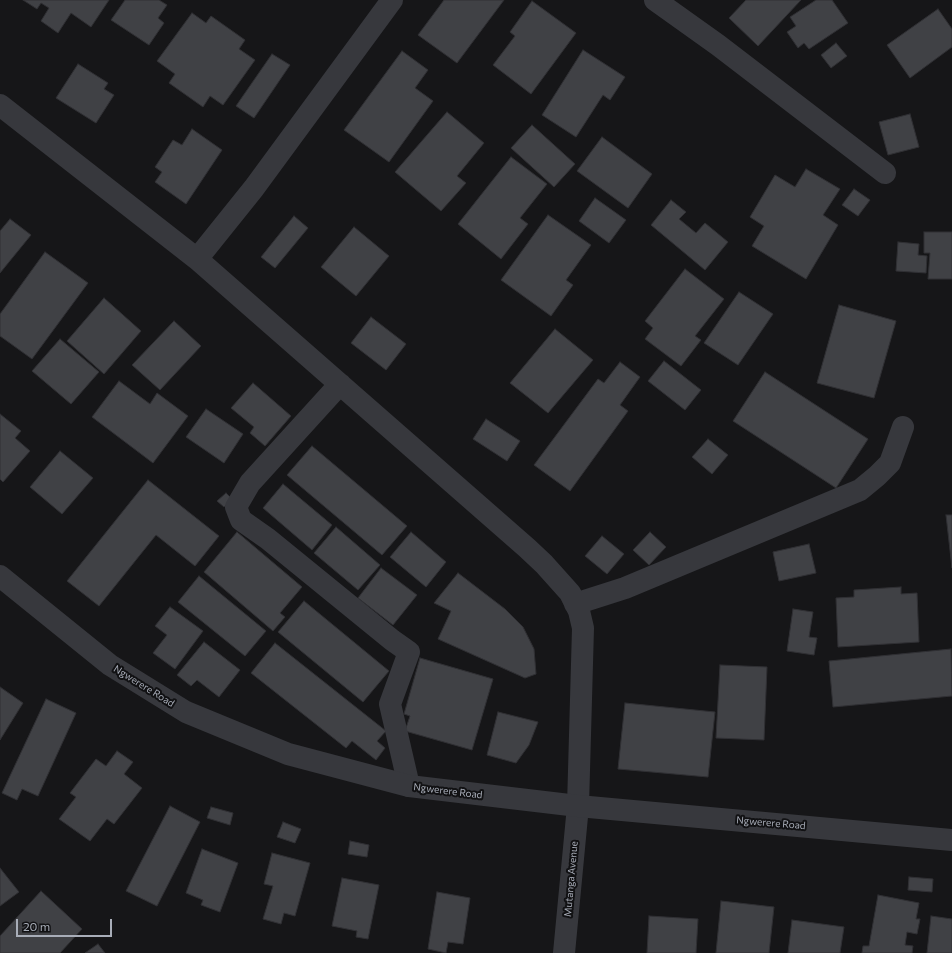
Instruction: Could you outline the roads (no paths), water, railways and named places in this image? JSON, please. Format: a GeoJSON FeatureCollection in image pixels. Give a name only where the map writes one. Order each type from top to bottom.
{"type":"FeatureCollection","features":[{"type":"Feature","properties":{"kind":"street"},"geometry":{"type":"LineString","coordinates":[[197,259],[254,188],[392,0]]}},
{"type":"Feature","properties":{"kind":"street"},"geometry":{"type":"LineString","coordinates":[[655,0],[718,45],[885,173]]}},
{"type":"Feature","properties":{"kind":"street","name":"Mutanga Avenue"},"geometry":{"type":"LineString","coordinates":[[0,105],[197,259],[544,564],[570,593],[579,611],[583,628],[578,806],[564,953]]}},
{"type":"Feature","properties":{"kind":"street"},"geometry":{"type":"LineString","coordinates":[[340,384],[250,483],[236,507],[241,520],[268,539],[392,640],[409,652],[390,704],[409,786]]}},
{"type":"Feature","properties":{"kind":"street"},"geometry":{"type":"LineString","coordinates":[[575,604],[625,588],[860,490],[877,476],[890,462],[903,427]]}},
{"type":"Feature","properties":{"kind":"street","name":"Ngwerere Road"},"geometry":{"type":"LineString","coordinates":[[0,576],[110,665],[186,712],[288,754],[409,786],[578,806],[952,840]]}}]}
